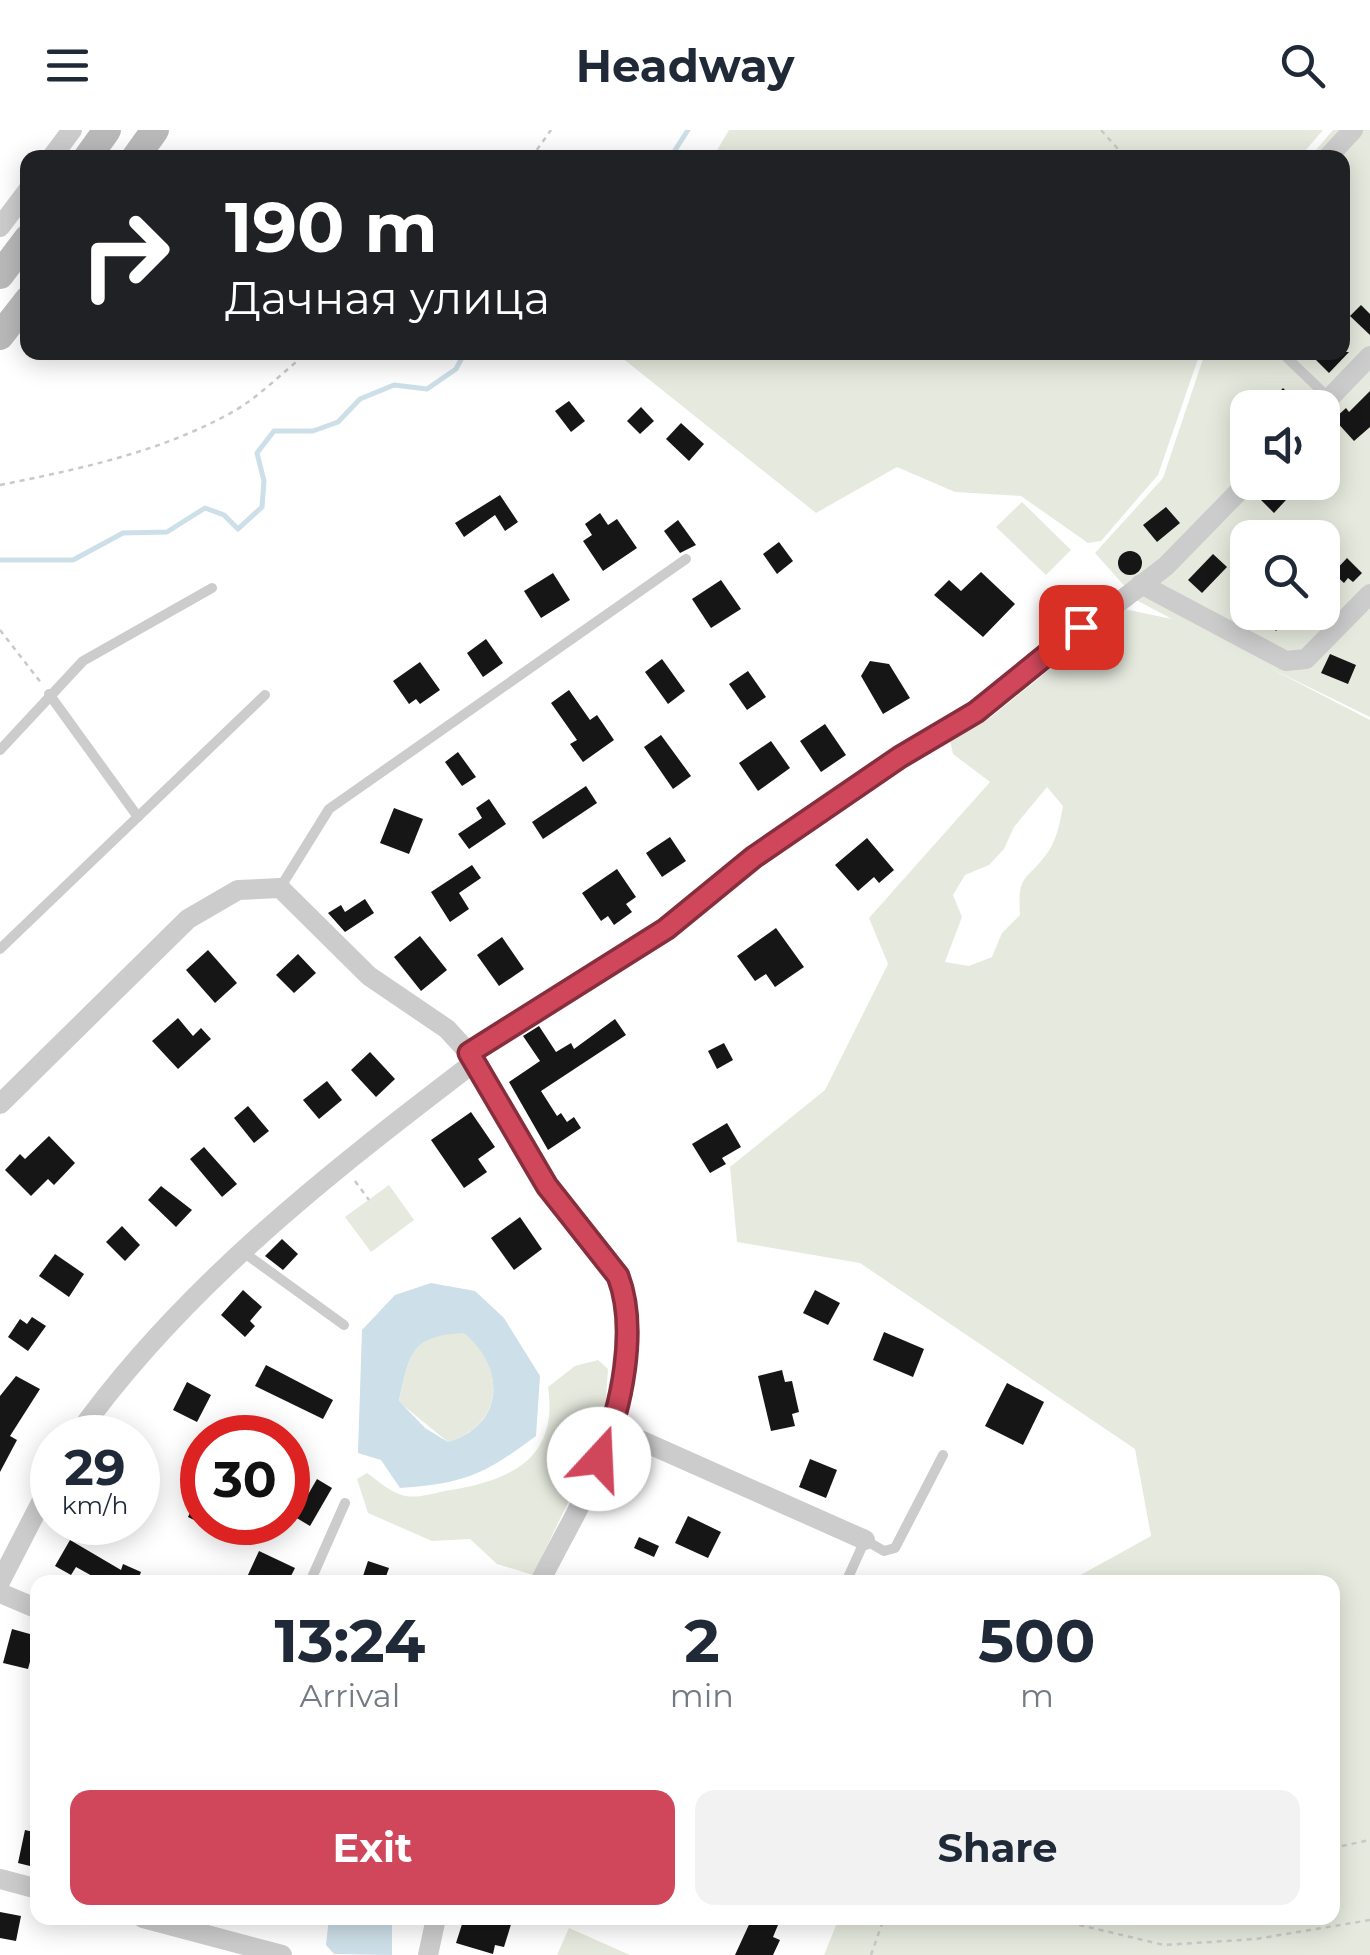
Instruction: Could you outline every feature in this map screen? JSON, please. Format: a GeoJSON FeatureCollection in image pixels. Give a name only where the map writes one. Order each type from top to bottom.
{"type":"FeatureCollection","features":[{"type":"Feature","properties":{"kind":"street"},"geometry":{"type":"LineString","coordinates":[[1334,150],[1354,130]]}},
{"type":"Feature","properties":{"kind":"street"},"geometry":{"type":"LineString","coordinates":[[0,227],[20,201]]}},
{"type":"Feature","properties":{"kind":"street"},"geometry":{"type":"LineString","coordinates":[[0,275],[20,249]]}},
{"type":"Feature","properties":{"kind":"street"},"geometry":{"type":"LineString","coordinates":[[0,336],[20,310]]}},
{"type":"Feature","properties":{"kind":"street"},"geometry":{"type":"LineString","coordinates":[[1337,390],[1370,356]]}},
{"type":"Feature","properties":{"kind":"street"},"geometry":{"type":"LineString","coordinates":[[93,1415],[119,1381],[243,1252],[342,1163],[470,1058],[666,929],[754,857],[900,757],[976,712],[1081,627],[1166,566],[1230,500]]}},
{"type":"Feature","properties":{"kind":"street"},"geometry":{"type":"LineString","coordinates":[[1141,584],[1286,661],[1306,660],[1370,594]]}},
{"type":"Feature","properties":{"kind":"street"},"geometry":{"type":"LineString","coordinates":[[0,1104],[188,919],[238,890],[280,888],[370,976],[447,1030],[470,1058],[547,1186],[618,1276],[624,1292],[624,1349],[613,1428],[543,1575]]}},
{"type":"Feature","properties":{"kind":"street"},"geometry":{"type":"LineString","coordinates":[[613,1428],[865,1540]]}},
{"type":"Feature","properties":{"kind":"street"},"geometry":{"type":"LineString","coordinates":[[0,1582],[30,1524]]}},
{"type":"Feature","properties":{"kind":"street"},"geometry":{"type":"LineString","coordinates":[[0,1593],[30,1606]]}},
{"type":"Feature","properties":{"kind":"street"},"geometry":{"type":"LineString","coordinates":[[0,1879],[30,1887]]}},
{"type":"Feature","properties":{"kind":"street"},"geometry":{"type":"LineString","coordinates":[[169,1925],[282,1955]]}},
{"type":"Feature","properties":{"kind":"street"},"geometry":{"type":"LineString","coordinates":[[428,1955],[434,1925]]}},
{"type":"Feature","properties":{"kind":"lane"},"geometry":{"type":"LineString","coordinates":[[1288,360],[1313,390]]}},
{"type":"Feature","properties":{"kind":"lane"},"geometry":{"type":"LineString","coordinates":[[280,888],[329,809],[686,559]]}},
{"type":"Feature","properties":{"kind":"lane"},"geometry":{"type":"LineString","coordinates":[[0,750],[83,661],[212,588]]}},
{"type":"Feature","properties":{"kind":"lane"},"geometry":{"type":"LineString","coordinates":[[49,694],[138,817]]}},
{"type":"Feature","properties":{"kind":"lane"},"geometry":{"type":"LineString","coordinates":[[0,950],[265,695]]}},
{"type":"Feature","properties":{"kind":"lane"},"geometry":{"type":"LineString","coordinates":[[243,1252],[344,1325]]}},
{"type":"Feature","properties":{"kind":"lane"},"geometry":{"type":"LineString","coordinates":[[849,1575],[865,1540],[884,1551],[895,1548],[943,1455]]}},
{"type":"Feature","properties":{"kind":"lane"},"geometry":{"type":"LineString","coordinates":[[313,1575],[345,1502]]}},
{"type":"Feature","properties":{"kind":"path"},"geometry":{"type":"LineString","coordinates":[[1102,130],[1119,150]]}},
{"type":"Feature","properties":{"kind":"path"},"geometry":{"type":"LineString","coordinates":[[0,485],[85,470],[169,441],[231,413],[298,360]]}},
{"type":"Feature","properties":{"kind":"path"},"geometry":{"type":"LineString","coordinates":[[0,630],[49,694]]}},
{"type":"Feature","properties":{"kind":"path"},"geometry":{"type":"LineString","coordinates":[[342,1163],[369,1200]]}},
{"type":"Feature","properties":{"kind":"path"},"geometry":{"type":"LineString","coordinates":[[1340,1846],[1370,1840]]}},
{"type":"Feature","properties":{"kind":"path"},"geometry":{"type":"LineString","coordinates":[[1080,1925],[1164,1945],[1256,1939],[1370,1920]]}},
{"type":"Feature","properties":{"kind":"path"},"geometry":{"type":"LineString","coordinates":[[871,1955],[882,1925]]}},
{"type":"Feature","properties":{"kind":"shaded area"},"geometry":{"type":"Polygon","coordinates":[[[729,130],[1323,130],[1306,150],[717,150],[729,130]]]}},
{"type":"Feature","properties":{"kind":"shaded area"},"geometry":{"type":"Polygon","coordinates":[[[1333,130],[1370,130],[1370,717],[1270,668],[1370,720],[1370,1955],[824,1955],[836,1925],[1340,1925],[1340,1575],[1081,1575],[1151,1536],[1135,1449],[860,1263],[737,1242],[730,1167],[825,1090],[888,964],[869,918],[990,782],[953,754],[949,736],[991,717],[1124,609],[1172,619],[1138,601],[1095,553],[1163,478],[1203,360],[1350,360],[1350,150],[1316,150],[1333,130]],[[1047,787],[1014,827],[1004,849],[989,865],[965,875],[953,895],[962,917],[945,962],[969,966],[992,957],[1002,933],[1020,915],[1022,884],[1051,847],[1063,806],[1047,787]]]}},
{"type":"Feature","properties":{"kind":"shaded area"},"geometry":{"type":"Polygon","coordinates":[[[625,360],[1198,360],[1158,475],[1101,541],[1088,543],[1021,496],[955,492],[897,467],[816,513],[625,360]]]}},
{"type":"Feature","properties":{"kind":"shaded area"},"geometry":{"type":"Polygon","coordinates":[[[1022,502],[1071,550],[1046,575],[996,527],[1022,502]]]}},
{"type":"Feature","properties":{"kind":"shaded area"},"geometry":{"type":"Polygon","coordinates":[[[389,1185],[414,1220],[371,1252],[345,1217],[389,1185]]]}},
{"type":"Feature","properties":{"kind":"shaded area"},"geometry":{"type":"Polygon","coordinates":[[[431,1283],[475,1291],[504,1318],[540,1376],[536,1436],[473,1475],[422,1486],[400,1488],[381,1460],[358,1453],[362,1330],[395,1295],[431,1283]],[[464,1333],[433,1338],[415,1350],[406,1371],[399,1401],[425,1428],[448,1442],[467,1434],[489,1409],[492,1378],[478,1347],[464,1333]]]}},
{"type":"Feature","properties":{"kind":"shaded area"},"geometry":{"type":"Polygon","coordinates":[[[464,1332],[487,1362],[493,1394],[480,1422],[467,1434],[448,1442],[399,1402],[415,1350],[432,1338],[464,1332]]]}},
{"type":"Feature","properties":{"kind":"shaded area"},"geometry":{"type":"Polygon","coordinates":[[[598,1360],[608,1369],[604,1428],[533,1575],[497,1564],[470,1539],[432,1541],[368,1513],[357,1479],[367,1473],[395,1492],[416,1496],[490,1481],[525,1463],[546,1433],[548,1387],[575,1366],[598,1360]]]}},
{"type":"Feature","properties":{"kind":"shaded area"},"geometry":{"type":"Polygon","coordinates":[[[328,1925],[392,1925],[392,1955],[334,1954],[326,1945],[328,1925]]]}},
{"type":"Feature","properties":{"kind":"shaded area"},"geometry":{"type":"Polygon","coordinates":[[[569,1928],[630,1955],[557,1955],[569,1928]]]}},
{"type":"Feature","properties":{"kind":"building"},"geometry":{"type":"Polygon","coordinates":[[[1361,305],[1370,314],[1370,335],[1350,316],[1361,305]]]}},
{"type":"Feature","properties":{"kind":"building"},"geometry":{"type":"Polygon","coordinates":[[[1316,360],[1341,360],[1329,373],[1316,360]]]}},
{"type":"Feature","properties":{"kind":"building"},"geometry":{"type":"Polygon","coordinates":[[[1370,391],[1370,427],[1354,441],[1340,426],[1340,414],[1346,408],[1349,412],[1370,391]]]}},
{"type":"Feature","properties":{"kind":"building"},"geometry":{"type":"Polygon","coordinates":[[[569,401],[585,421],[571,432],[555,411],[569,401]]]}},
{"type":"Feature","properties":{"kind":"building"},"geometry":{"type":"Polygon","coordinates":[[[641,407],[654,421],[640,434],[627,421],[641,407]]]}},
{"type":"Feature","properties":{"kind":"building"},"geometry":{"type":"Polygon","coordinates":[[[681,423],[704,444],[689,461],[666,439],[681,423]]]}},
{"type":"Feature","properties":{"kind":"building"},"geometry":{"type":"Polygon","coordinates":[[[500,495],[518,522],[505,531],[495,515],[464,537],[455,523],[500,495]]]}},
{"type":"Feature","properties":{"kind":"building"},"geometry":{"type":"Polygon","coordinates":[[[1261,500],[1286,500],[1274,513],[1261,500]]]}},
{"type":"Feature","properties":{"kind":"building"},"geometry":{"type":"Polygon","coordinates":[[[1166,507],[1180,523],[1157,542],[1143,525],[1166,507]]]}},
{"type":"Feature","properties":{"kind":"building"},"geometry":{"type":"Polygon","coordinates":[[[600,513],[608,525],[617,519],[637,548],[603,571],[583,541],[592,535],[585,524],[600,513]]]}},
{"type":"Feature","properties":{"kind":"building"},"geometry":{"type":"Polygon","coordinates":[[[678,520],[696,545],[680,553],[664,531],[678,520]]]}},
{"type":"Feature","properties":{"kind":"building"},"geometry":{"type":"Polygon","coordinates":[[[779,542],[793,561],[777,574],[763,554],[779,542]]]}},
{"type":"Feature","properties":{"kind":"building"},"geometry":{"type":"Polygon","coordinates":[[[1130,551],[1142,563],[1130,575],[1118,563],[1130,551]]]}},
{"type":"Feature","properties":{"kind":"building"},"geometry":{"type":"Polygon","coordinates":[[[1213,554],[1227,567],[1202,593],[1188,580],[1213,554]]]}},
{"type":"Feature","properties":{"kind":"building"},"geometry":{"type":"Polygon","coordinates":[[[1347,558],[1362,573],[1353,582],[1348,578],[1344,583],[1340,579],[1340,566],[1347,558]]]}},
{"type":"Feature","properties":{"kind":"building"},"geometry":{"type":"Polygon","coordinates":[[[981,572],[1015,604],[983,637],[934,595],[949,580],[961,591],[981,572]]]}},
{"type":"Feature","properties":{"kind":"building"},"geometry":{"type":"Polygon","coordinates":[[[553,573],[570,600],[541,618],[524,591],[553,573]]]}},
{"type":"Feature","properties":{"kind":"building"},"geometry":{"type":"Polygon","coordinates":[[[721,580],[741,609],[711,628],[692,599],[721,580]]]}},
{"type":"Feature","properties":{"kind":"building"},"geometry":{"type":"Polygon","coordinates":[[[486,639],[503,663],[483,677],[467,653],[486,639]]]}},
{"type":"Feature","properties":{"kind":"building"},"geometry":{"type":"Polygon","coordinates":[[[1330,654],[1356,665],[1348,684],[1321,673],[1330,654]]]}},
{"type":"Feature","properties":{"kind":"building"},"geometry":{"type":"Polygon","coordinates":[[[662,659],[685,691],[668,704],[645,672],[662,659]]]}},
{"type":"Feature","properties":{"kind":"building"},"geometry":{"type":"Polygon","coordinates":[[[870,661],[889,664],[910,698],[883,714],[861,676],[870,661]]]}},
{"type":"Feature","properties":{"kind":"building"},"geometry":{"type":"Polygon","coordinates":[[[420,662],[440,690],[420,704],[416,699],[409,704],[393,681],[420,662]]]}},
{"type":"Feature","properties":{"kind":"building"},"geometry":{"type":"Polygon","coordinates":[[[748,671],[766,697],[747,710],[729,684],[748,671]]]}},
{"type":"Feature","properties":{"kind":"building"},"geometry":{"type":"Polygon","coordinates":[[[569,690],[590,720],[597,715],[614,740],[583,762],[570,744],[577,740],[551,703],[569,690]]]}},
{"type":"Feature","properties":{"kind":"building"},"geometry":{"type":"Polygon","coordinates":[[[825,724],[846,755],[821,772],[800,741],[825,724]]]}},
{"type":"Feature","properties":{"kind":"building"},"geometry":{"type":"Polygon","coordinates":[[[661,735],[691,776],[673,789],[644,747],[661,735]]]}},
{"type":"Feature","properties":{"kind":"building"},"geometry":{"type":"Polygon","coordinates":[[[771,741],[790,768],[758,791],[739,763],[771,741]]]}},
{"type":"Feature","properties":{"kind":"building"},"geometry":{"type":"Polygon","coordinates":[[[458,752],[476,777],[462,786],[445,762],[458,752]]]}},
{"type":"Feature","properties":{"kind":"building"},"geometry":{"type":"Polygon","coordinates":[[[586,786],[597,803],[543,839],[532,822],[586,786]]]}},
{"type":"Feature","properties":{"kind":"building"},"geometry":{"type":"Polygon","coordinates":[[[489,799],[506,824],[469,849],[458,834],[482,818],[476,808],[489,799]]]}},
{"type":"Feature","properties":{"kind":"building"},"geometry":{"type":"Polygon","coordinates":[[[394,808],[423,819],[409,854],[380,843],[394,808]]]}},
{"type":"Feature","properties":{"kind":"building"},"geometry":{"type":"Polygon","coordinates":[[[670,837],[686,861],[662,877],[646,853],[670,837]]]}},
{"type":"Feature","properties":{"kind":"building"},"geometry":{"type":"Polygon","coordinates":[[[867,838],[894,870],[879,883],[874,877],[858,891],[835,865],[867,838]]]}},
{"type":"Feature","properties":{"kind":"building"},"geometry":{"type":"Polygon","coordinates":[[[472,865],[481,878],[459,893],[469,909],[450,922],[431,892],[472,865]]]}},
{"type":"Feature","properties":{"kind":"building"},"geometry":{"type":"Polygon","coordinates":[[[617,869],[636,897],[626,904],[632,912],[614,925],[608,916],[601,921],[582,893],[617,869]]]}},
{"type":"Feature","properties":{"kind":"building"},"geometry":{"type":"Polygon","coordinates":[[[365,899],[374,913],[345,932],[328,913],[341,905],[345,912],[365,899]]]}},
{"type":"Feature","properties":{"kind":"building"},"geometry":{"type":"Polygon","coordinates":[[[776,928],[804,967],[775,987],[766,974],[755,981],[737,956],[776,928]]]}},
{"type":"Feature","properties":{"kind":"building"},"geometry":{"type":"Polygon","coordinates":[[[420,936],[447,970],[421,991],[394,957],[420,936]]]}},
{"type":"Feature","properties":{"kind":"building"},"geometry":{"type":"Polygon","coordinates":[[[502,937],[524,969],[499,986],[477,955],[502,937]]]}},
{"type":"Feature","properties":{"kind":"building"},"geometry":{"type":"Polygon","coordinates":[[[208,950],[237,983],[215,1003],[186,970],[208,950]]]}},
{"type":"Feature","properties":{"kind":"building"},"geometry":{"type":"Polygon","coordinates":[[[298,954],[316,973],[294,993],[276,975],[298,954]]]}},
{"type":"Feature","properties":{"kind":"building"},"geometry":{"type":"Polygon","coordinates":[[[178,1018],[193,1036],[201,1028],[211,1039],[178,1069],[152,1041],[178,1018]]]}},
{"type":"Feature","properties":{"kind":"building"},"geometry":{"type":"Polygon","coordinates":[[[615,1019],[626,1035],[541,1091],[557,1116],[561,1113],[567,1122],[574,1117],[581,1128],[548,1150],[509,1082],[540,1061],[523,1036],[539,1026],[556,1052],[571,1043],[574,1049],[615,1019]]]}},
{"type":"Feature","properties":{"kind":"building"},"geometry":{"type":"Polygon","coordinates":[[[724,1043],[733,1060],[717,1069],[708,1051],[724,1043]]]}},
{"type":"Feature","properties":{"kind":"building"},"geometry":{"type":"Polygon","coordinates":[[[370,1052],[395,1079],[376,1097],[351,1070],[370,1052]]]}},
{"type":"Feature","properties":{"kind":"building"},"geometry":{"type":"Polygon","coordinates":[[[327,1081],[342,1100],[319,1119],[303,1100],[327,1081]]]}},
{"type":"Feature","properties":{"kind":"building"},"geometry":{"type":"Polygon","coordinates":[[[248,1106],[269,1131],[254,1143],[234,1118],[248,1106]]]}},
{"type":"Feature","properties":{"kind":"building"},"geometry":{"type":"Polygon","coordinates":[[[471,1112],[495,1147],[478,1159],[487,1172],[464,1188],[431,1140],[471,1112]]]}},
{"type":"Feature","properties":{"kind":"building"},"geometry":{"type":"Polygon","coordinates":[[[727,1123],[741,1147],[722,1158],[726,1164],[710,1173],[692,1144],[727,1123]]]}},
{"type":"Feature","properties":{"kind":"building"},"geometry":{"type":"Polygon","coordinates":[[[49,1136],[75,1163],[54,1185],[48,1179],[31,1196],[5,1170],[20,1154],[25,1159],[49,1136]]]}},
{"type":"Feature","properties":{"kind":"building"},"geometry":{"type":"Polygon","coordinates":[[[204,1147],[237,1184],[222,1197],[190,1159],[204,1147]]]}},
{"type":"Feature","properties":{"kind":"building"},"geometry":{"type":"Polygon","coordinates":[[[161,1186],[192,1210],[176,1227],[148,1200],[161,1186]]]}},
{"type":"Feature","properties":{"kind":"building"},"geometry":{"type":"Polygon","coordinates":[[[520,1217],[542,1249],[514,1270],[491,1238],[520,1217]]]}},
{"type":"Feature","properties":{"kind":"building"},"geometry":{"type":"Polygon","coordinates":[[[122,1226],[140,1245],[125,1261],[106,1242],[122,1226]]]}},
{"type":"Feature","properties":{"kind":"building"},"geometry":{"type":"Polygon","coordinates":[[[282,1239],[298,1254],[283,1270],[265,1256],[282,1239]]]}},
{"type":"Feature","properties":{"kind":"building"},"geometry":{"type":"Polygon","coordinates":[[[55,1254],[84,1274],[69,1297],[39,1276],[55,1254]]]}},
{"type":"Feature","properties":{"kind":"building"},"geometry":{"type":"Polygon","coordinates":[[[243,1290],[262,1307],[250,1321],[255,1326],[245,1337],[221,1315],[243,1290]]]}},
{"type":"Feature","properties":{"kind":"building"},"geometry":{"type":"Polygon","coordinates":[[[815,1290],[840,1303],[828,1325],[803,1313],[815,1290]]]}},
{"type":"Feature","properties":{"kind":"building"},"geometry":{"type":"Polygon","coordinates":[[[32,1317],[46,1326],[28,1351],[8,1337],[20,1319],[27,1324],[32,1317]]]}},
{"type":"Feature","properties":{"kind":"building"},"geometry":{"type":"Polygon","coordinates":[[[884,1332],[924,1349],[913,1377],[873,1360],[884,1332]]]}},
{"type":"Feature","properties":{"kind":"building"},"geometry":{"type":"Polygon","coordinates":[[[266,1365],[333,1400],[323,1419],[255,1386],[266,1365]]]}},
{"type":"Feature","properties":{"kind":"building"},"geometry":{"type":"Polygon","coordinates":[[[782,1370],[785,1382],[792,1381],[799,1412],[792,1414],[795,1426],[771,1431],[758,1376],[782,1370]]]}},
{"type":"Feature","properties":{"kind":"building"},"geometry":{"type":"Polygon","coordinates":[[[16,1376],[40,1389],[10,1436],[17,1440],[0,1472],[0,1396],[16,1376]]]}},
{"type":"Feature","properties":{"kind":"building"},"geometry":{"type":"Polygon","coordinates":[[[187,1382],[211,1395],[201,1415],[183,1415],[173,1410],[187,1382]]]}},
{"type":"Feature","properties":{"kind":"building"},"geometry":{"type":"Polygon","coordinates":[[[1007,1383],[1044,1402],[1023,1445],[985,1426],[1007,1383]]]}},
{"type":"Feature","properties":{"kind":"building"},"geometry":{"type":"Polygon","coordinates":[[[810,1459],[837,1470],[826,1498],[799,1487],[810,1459]]]}},
{"type":"Feature","properties":{"kind":"building"},"geometry":{"type":"Polygon","coordinates":[[[317,1479],[332,1488],[310,1526],[310,1491],[317,1479]]]}},
{"type":"Feature","properties":{"kind":"building"},"geometry":{"type":"Polygon","coordinates":[[[688,1516],[721,1532],[708,1558],[675,1543],[688,1516]]]}},
{"type":"Feature","properties":{"kind":"building"},"geometry":{"type":"Polygon","coordinates":[[[639,1537],[659,1546],[654,1557],[634,1548],[639,1537]]]}},
{"type":"Feature","properties":{"kind":"building"},"geometry":{"type":"Polygon","coordinates":[[[67,1545],[78,1545],[121,1570],[123,1564],[141,1572],[90,1575],[76,1567],[71,1575],[55,1566],[67,1545]]]}},
{"type":"Feature","properties":{"kind":"building"},"geometry":{"type":"Polygon","coordinates":[[[259,1551],[295,1568],[292,1575],[248,1575],[259,1551]]]}},
{"type":"Feature","properties":{"kind":"building"},"geometry":{"type":"Polygon","coordinates":[[[368,1561],[389,1568],[386,1575],[363,1575],[368,1561]]]}},
{"type":"Feature","properties":{"kind":"building"},"geometry":{"type":"Polygon","coordinates":[[[12,1629],[30,1634],[28,1669],[3,1663],[12,1629]]]}},
{"type":"Feature","properties":{"kind":"building"},"geometry":{"type":"Polygon","coordinates":[[[25,1830],[30,1831],[30,1866],[18,1863],[25,1830]]]}},
{"type":"Feature","properties":{"kind":"building"},"geometry":{"type":"Polygon","coordinates":[[[0,1912],[21,1916],[16,1941],[0,1938],[0,1912]]]}},
{"type":"Feature","properties":{"kind":"building"},"geometry":{"type":"Polygon","coordinates":[[[462,1925],[511,1925],[504,1947],[495,1945],[493,1954],[456,1943],[462,1925]]]}},
{"type":"Feature","properties":{"kind":"building"},"geometry":{"type":"Polygon","coordinates":[[[749,1925],[778,1925],[773,1937],[780,1940],[773,1955],[735,1955],[749,1925]]]}},
{"type":"Feature","properties":{"kind":"waterway"},"geometry":{"type":"LineString","coordinates":[[675,150],[688,130]]}},
{"type":"Feature","properties":{"kind":"waterway"},"geometry":{"type":"LineString","coordinates":[[0,560],[73,560],[123,533],[167,532],[205,508],[224,515],[238,529],[262,507],[264,481],[257,453],[274,431],[313,431],[338,422],[360,399],[394,385],[427,389],[456,369],[461,360]]}},
{"type":"Feature","properties":{"kind":"route"},"geometry":{"type":"LineString","coordinates":[[599,1459],[613,1428],[624,1349],[624,1292],[618,1276],[547,1186],[469,1053],[536,1015],[666,929],[754,857],[900,757],[976,712],[1081,627]]}}]}
